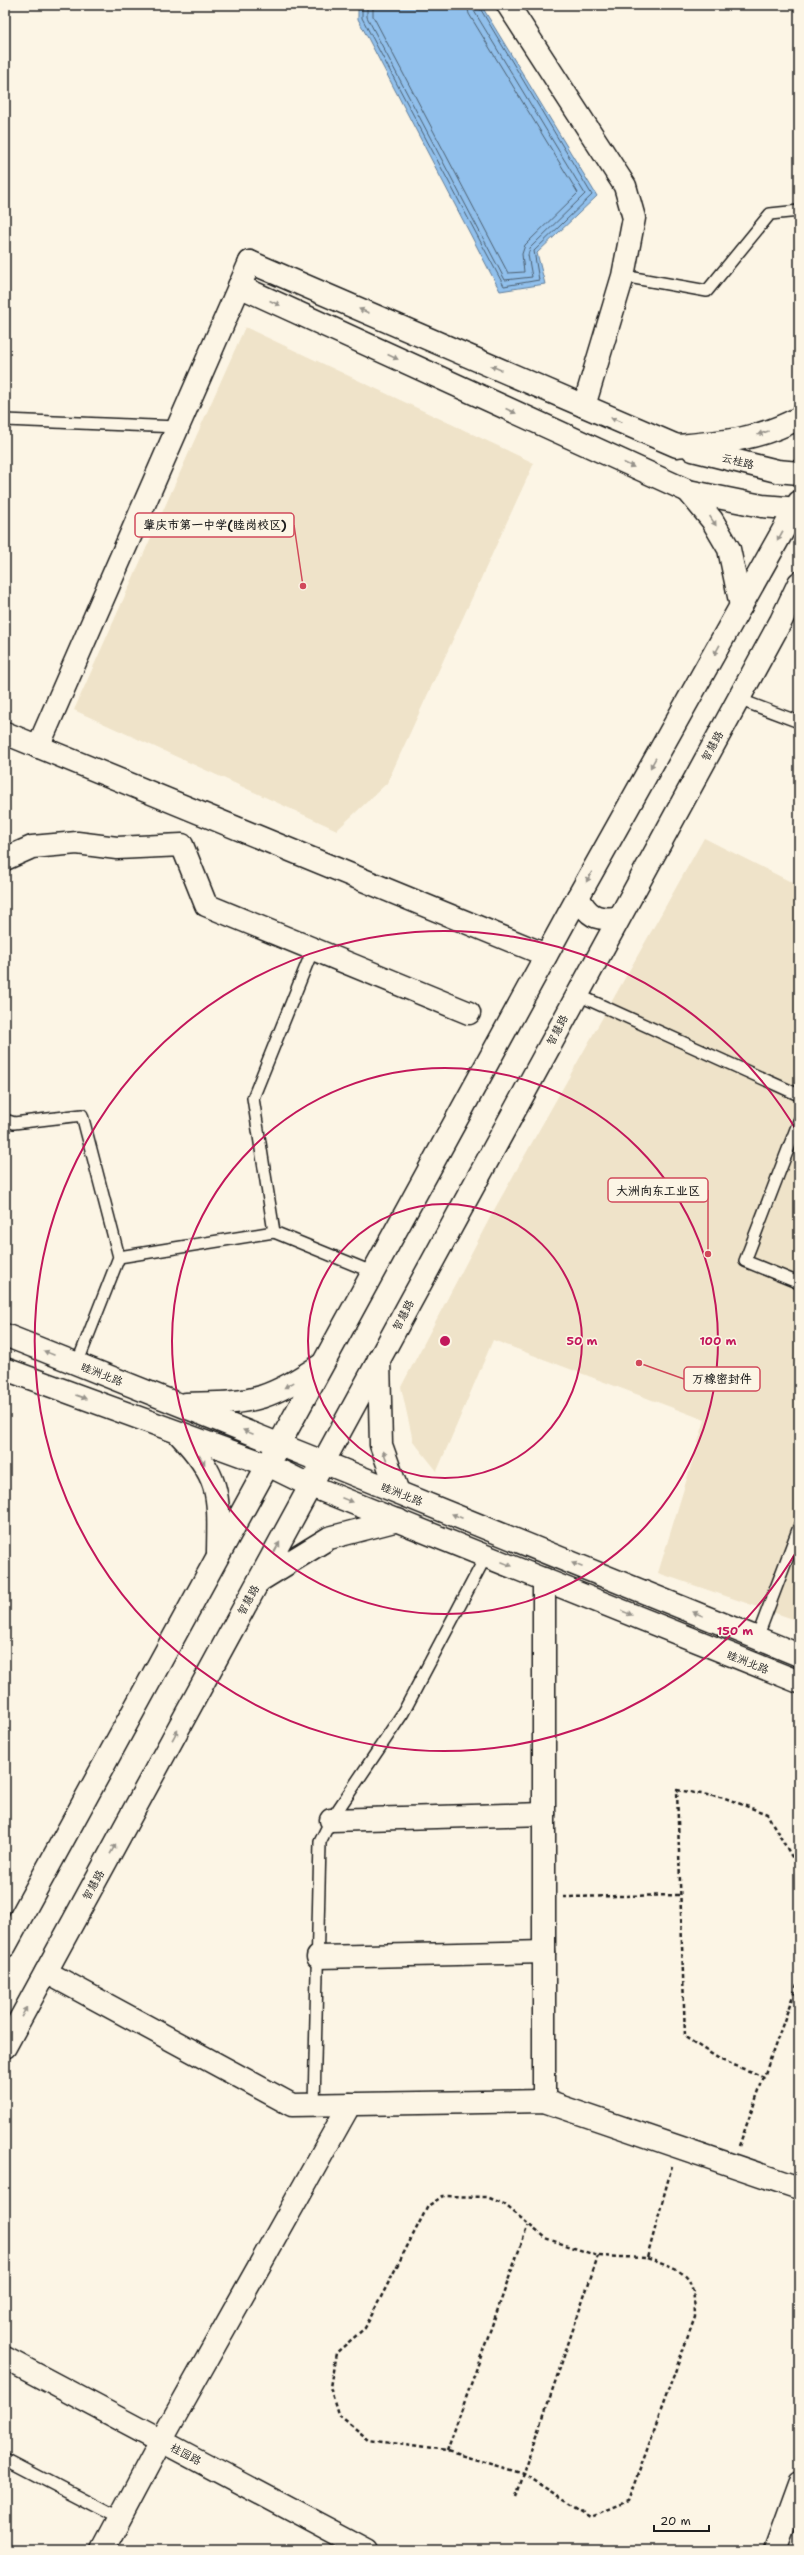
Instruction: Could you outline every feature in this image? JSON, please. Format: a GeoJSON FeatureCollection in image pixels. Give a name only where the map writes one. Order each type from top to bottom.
{"type":"FeatureCollection","features":[{"type":"Feature","properties":{"kind":"street"},"geometry":{"type":"LineString","coordinates":[[508,5],[625,186],[634,218],[623,276],[584,406]]}},
{"type":"Feature","properties":{"kind":"street","name":"云桂路"},"geometry":{"type":"LineString","coordinates":[[239,286],[250,262],[677,446],[777,471],[799,473]]}},
{"type":"Feature","properties":{"kind":"street"},"geometry":{"type":"LineString","coordinates":[[5,1946],[546,955],[798,507],[762,506],[688,491],[239,286],[38,747]]}},
{"type":"Feature","properties":{"kind":"street"},"geometry":{"type":"LineString","coordinates":[[677,446],[745,439],[784,426],[799,418]]}},
{"type":"Feature","properties":{"kind":"street"},"geometry":{"type":"LineString","coordinates":[[688,491],[712,520],[729,549],[741,606]]}},
{"type":"Feature","properties":{"kind":"street","name":"智慧路"},"geometry":{"type":"LineString","coordinates":[[5,2047],[311,1486],[576,994],[781,621],[799,583]]}},
{"type":"Feature","properties":{"kind":"street"},"geometry":{"type":"LineString","coordinates":[[781,621],[799,605]]}},
{"type":"Feature","properties":{"kind":"street"},"geometry":{"type":"LineString","coordinates":[[5,734],[546,955]]}},
{"type":"Feature","properties":{"kind":"street"},"geometry":{"type":"LineString","coordinates":[[5,858],[32,847],[77,843],[117,848],[182,845],[206,905],[469,1012]]}},
{"type":"Feature","properties":{"kind":"street"},"geometry":{"type":"LineString","coordinates":[[578,897],[585,910],[601,920],[618,918]]}},
{"type":"Feature","properties":{"kind":"street","name":"睦洲北路"},"geometry":{"type":"LineString","coordinates":[[5,1335],[398,1492],[799,1655]]}},
{"type":"Feature","properties":{"kind":"street"},"geometry":{"type":"LineString","coordinates":[[379,1360],[381,1445],[398,1492]]}},
{"type":"Feature","properties":{"kind":"street"},"geometry":{"type":"LineString","coordinates":[[178,1404],[234,1402],[260,1397],[288,1386],[322,1364]]}},
{"type":"Feature","properties":{"kind":"street","name":"睦洲北路"},"geometry":{"type":"LineString","coordinates":[[5,1369],[268,1465],[311,1486],[799,1682]]}},
{"type":"Feature","properties":{"kind":"street"},"geometry":{"type":"LineString","coordinates":[[176,1431],[199,1456],[215,1483],[219,1511],[218,1556]]}},
{"type":"Feature","properties":{"kind":"street"},"geometry":{"type":"LineString","coordinates":[[259,1581],[329,1538],[398,1520]]}},
{"type":"Feature","properties":{"kind":"street"},"geometry":{"type":"LineString","coordinates":[[544,1579],[544,2101]]}},
{"type":"Feature","properties":{"kind":"street"},"geometry":{"type":"LineString","coordinates":[[331,1820],[544,1814]]}},
{"type":"Feature","properties":{"kind":"street"},"geometry":{"type":"LineString","coordinates":[[318,1957],[544,1952]]}},
{"type":"Feature","properties":{"kind":"street"},"geometry":{"type":"LineString","coordinates":[[46,1972],[292,2105],[544,2101],[799,2188]]}},
{"type":"Feature","properties":{"kind":"street"},"geometry":{"type":"LineString","coordinates":[[103,2550],[161,2441],[350,2104]]}},
{"type":"Feature","properties":{"kind":"street","name":"桂园路"},"geometry":{"type":"LineString","coordinates":[[5,2358],[367,2550]]}},
{"type":"Feature","properties":{"kind":"street"},"geometry":{"type":"LineString","coordinates":[[775,2550],[799,2484]]}},
{"type":"Feature","properties":{"kind":"lane"},"geometry":{"type":"LineString","coordinates":[[623,276],[707,291],[770,214],[799,210]]}},
{"type":"Feature","properties":{"kind":"lane"},"geometry":{"type":"LineString","coordinates":[[5,420],[178,427]]}},
{"type":"Feature","properties":{"kind":"lane"},"geometry":{"type":"LineString","coordinates":[[738,699],[799,722]]}},
{"type":"Feature","properties":{"kind":"lane"},"geometry":{"type":"LineString","coordinates":[[274,1232],[253,1098],[313,949]]}},
{"type":"Feature","properties":{"kind":"lane"},"geometry":{"type":"LineString","coordinates":[[576,994],[799,1095]]}},
{"type":"Feature","properties":{"kind":"lane"},"geometry":{"type":"LineString","coordinates":[[5,1120],[14,1123],[82,1115],[119,1257],[77,1364]]}},
{"type":"Feature","properties":{"kind":"lane"},"geometry":{"type":"LineString","coordinates":[[799,1121],[745,1261],[799,1283]]}},
{"type":"Feature","properties":{"kind":"lane"},"geometry":{"type":"LineString","coordinates":[[119,1257],[274,1232],[372,1272]]}},
{"type":"Feature","properties":{"kind":"lane"},"geometry":{"type":"LineString","coordinates":[[757,1638],[799,1527]]}},
{"type":"Feature","properties":{"kind":"lane"},"geometry":{"type":"LineString","coordinates":[[314,2105],[320,1842],[331,1820],[403,1713],[486,1556]]}},
{"type":"Feature","properties":{"kind":"lane"},"geometry":{"type":"LineString","coordinates":[[5,2459],[120,2519]]}},
{"type":"Feature","properties":{"kind":"path"},"geometry":{"type":"LineString","coordinates":[[764,2076],[721,2060],[684,2037],[677,1790],[726,1798],[767,1814],[799,1869]]}},
{"type":"Feature","properties":{"kind":"path"},"geometry":{"type":"LineString","coordinates":[[544,1897],[680,1894]]}},
{"type":"Feature","properties":{"kind":"path"},"geometry":{"type":"LineString","coordinates":[[732,2166],[799,1979]]}},
{"type":"Feature","properties":{"kind":"path"},"geometry":{"type":"LineString","coordinates":[[647,2258],[678,2147]]}},
{"type":"Feature","properties":{"kind":"path"},"geometry":{"type":"LineString","coordinates":[[443,2196],[487,2197],[504,2204],[544,2238],[598,2256],[647,2258],[684,2273],[694,2291],[695,2317],[628,2501],[591,2516],[524,2474],[447,2451],[369,2440],[338,2414],[330,2387],[336,2353],[365,2328],[428,2206],[443,2196]]}},
{"type":"Feature","properties":{"kind":"path"},"geometry":{"type":"LineString","coordinates":[[447,2451],[528,2225]]}},
{"type":"Feature","properties":{"kind":"path"},"geometry":{"type":"LineString","coordinates":[[516,2497],[598,2256]]}},
{"type":"Feature","properties":{"kind":"shaded area"},"geometry":{"type":"Polygon","coordinates":[[[245,327],[534,463],[387,783],[337,830],[74,710],[245,327]]]}},
{"type":"Feature","properties":{"kind":"shaded area"},"geometry":{"type":"Polygon","coordinates":[[[704,838],[799,886],[799,1621],[658,1573],[705,1420],[493,1340],[437,1471],[413,1441],[401,1387],[494,1210],[704,838]]]}},
{"type":"Feature","properties":{"kind":"water"},"geometry":{"type":"Polygon","coordinates":[[[358,5],[481,5],[597,196],[537,253],[545,284],[500,291],[358,19],[358,5]]]}},
{"type":"Feature","properties":{"kind":"place","name":"肇庆市第一中学(睦岗校区)"},"geometry":{"type":"Point","coordinates":[303,586]}},
{"type":"Feature","properties":{"kind":"place","name":"大洲向东工业区"},"geometry":{"type":"Point","coordinates":[708,1254]}},
{"type":"Feature","properties":{"kind":"place","name":"万橡密封件"},"geometry":{"type":"Point","coordinates":[639,1363]}}]}
